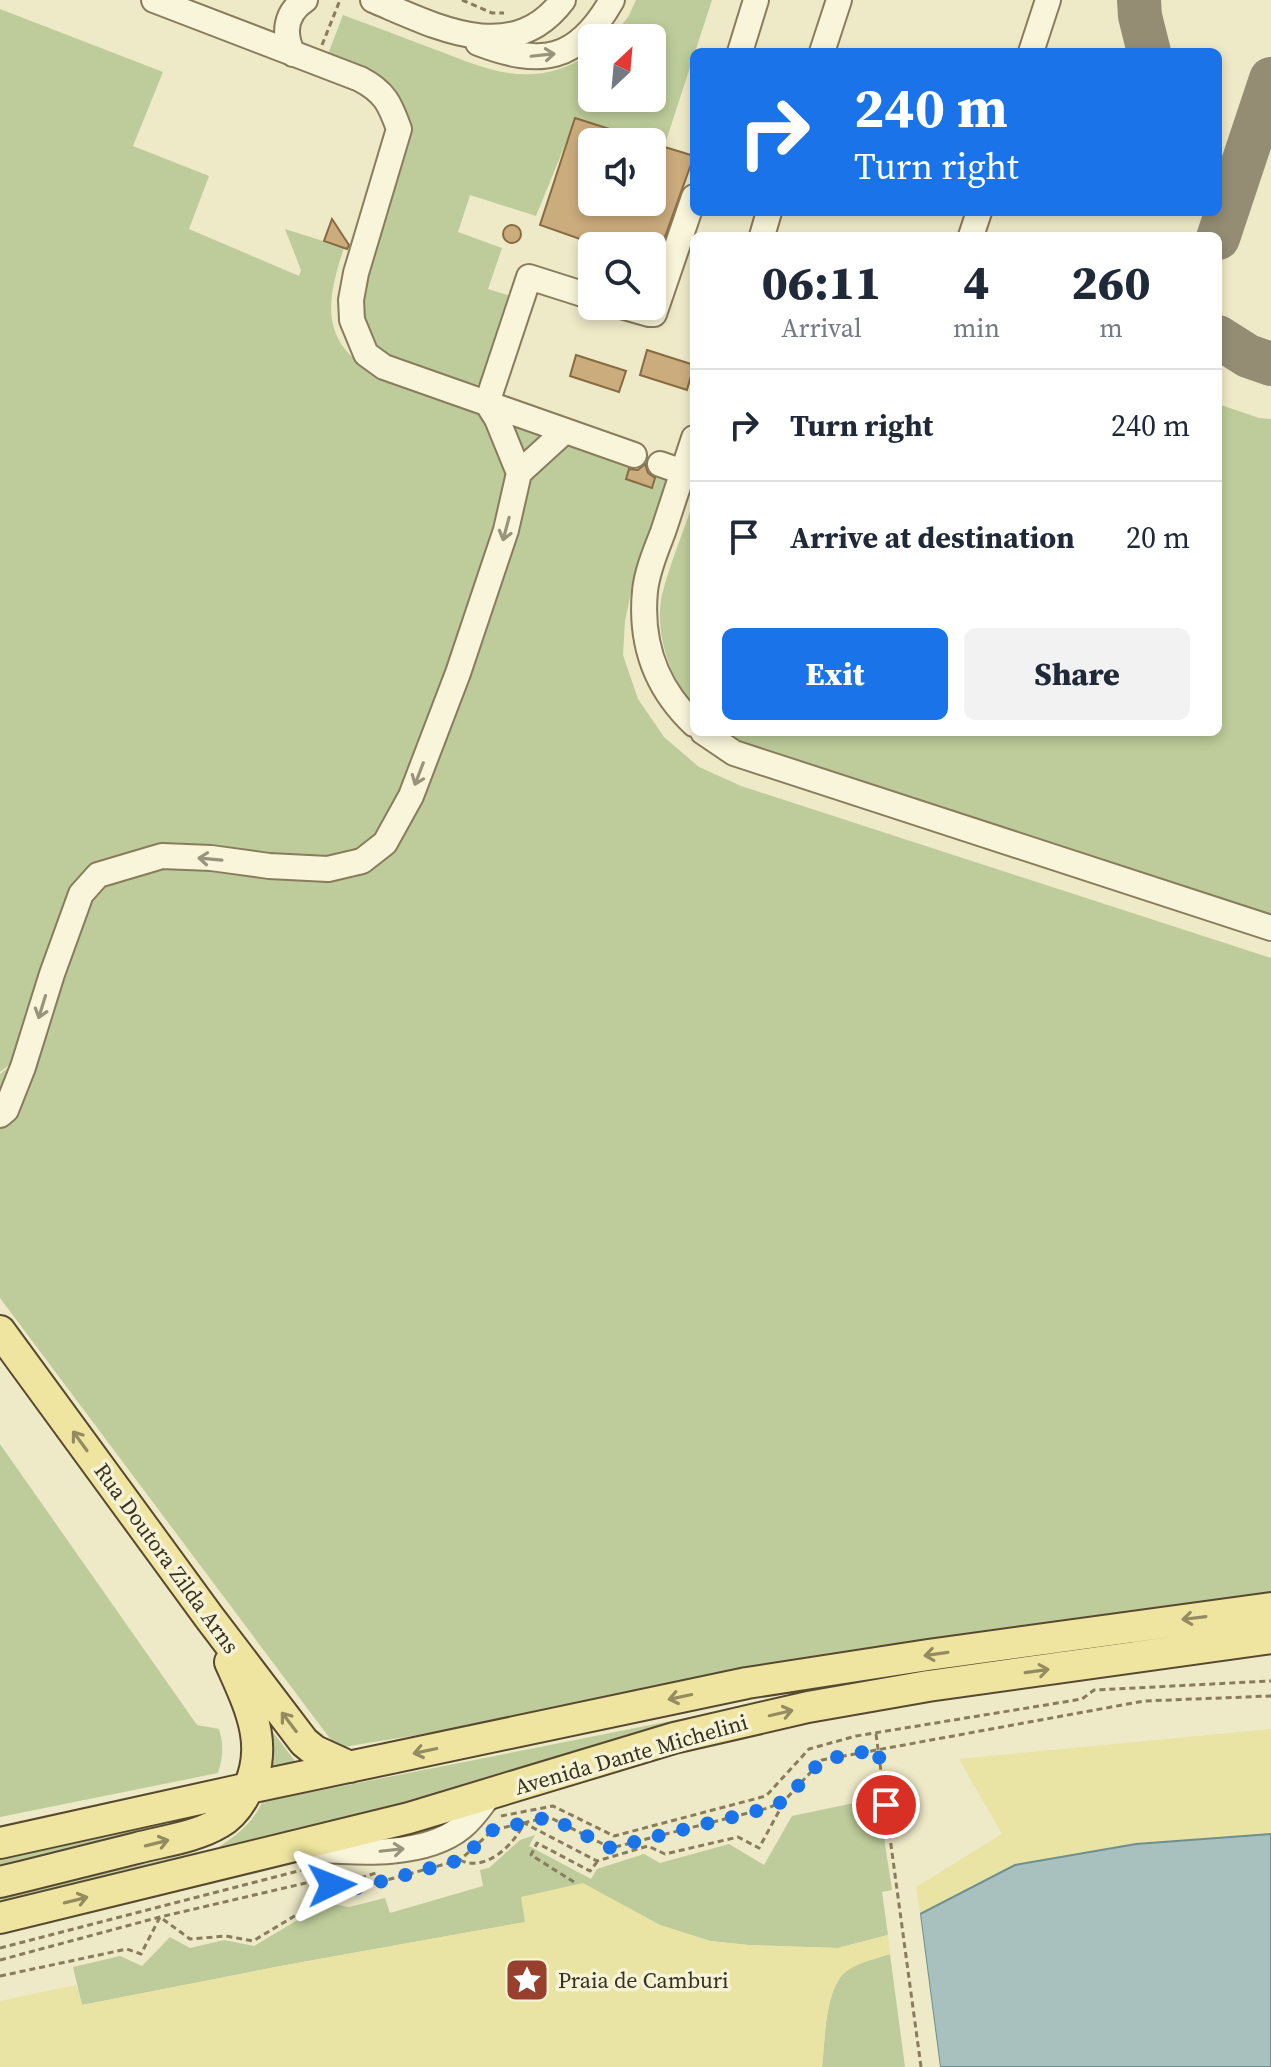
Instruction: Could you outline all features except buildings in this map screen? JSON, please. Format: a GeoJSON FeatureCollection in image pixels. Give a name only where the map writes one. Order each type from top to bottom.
{"type":"FeatureCollection","features":[{"type":"Feature","properties":{"kind":"main road","name":"Rua Doutora Zilda Arns"},"geometry":{"type":"LineString","coordinates":[[0,1331],[304,1742],[315,1751],[350,1767]]}},
{"type":"Feature","properties":{"kind":"main road","name":"Avenida Dante Michelini"},"geometry":{"type":"LineString","coordinates":[[0,1843],[747,1683],[959,1650],[1271,1608]]}},
{"type":"Feature","properties":{"kind":"main road"},"geometry":{"type":"LineString","coordinates":[[0,1882],[183,1837],[218,1824],[230,1815],[249,1788],[258,1747],[256,1729],[209,1617]]}},
{"type":"Feature","properties":{"kind":"main road","name":"Avenida Dante Michelini"},"geometry":{"type":"LineString","coordinates":[[0,1918],[409,1818],[674,1738],[808,1707],[928,1686],[1271,1638]]}},
{"type":"Feature","properties":{"kind":"street"},"geometry":{"type":"LineString","coordinates":[[154,0],[360,79],[375,87],[386,99],[399,129],[356,273],[351,300],[352,320],[366,354],[384,367],[634,455]]}},
{"type":"Feature","properties":{"kind":"street"},"geometry":{"type":"LineString","coordinates":[[373,0],[501,52],[523,57],[562,52],[590,33],[612,0]]}},
{"type":"Feature","properties":{"kind":"street"},"geometry":{"type":"LineString","coordinates":[[442,29],[500,38],[521,34],[550,16],[563,0]]}},
{"type":"Feature","properties":{"kind":"street"},"geometry":{"type":"LineString","coordinates":[[741,48],[756,0]]}},
{"type":"Feature","properties":{"kind":"street"},"geometry":{"type":"LineString","coordinates":[[823,48],[839,0]]}},
{"type":"Feature","properties":{"kind":"street"},"geometry":{"type":"LineString","coordinates":[[1032,48],[1048,0]]}},
{"type":"Feature","properties":{"kind":"street"},"geometry":{"type":"LineString","coordinates":[[296,2],[286,31],[288,43],[304,58]]}},
{"type":"Feature","properties":{"kind":"street"},"geometry":{"type":"LineString","coordinates":[[666,279],[690,209]]}},
{"type":"Feature","properties":{"kind":"street"},"geometry":{"type":"LineString","coordinates":[[487,403],[529,277],[578,293]]}},
{"type":"Feature","properties":{"kind":"street"},"geometry":{"type":"LineString","coordinates":[[487,403],[497,419],[519,473]]}},
{"type":"Feature","properties":{"kind":"street"},"geometry":{"type":"LineString","coordinates":[[0,1115],[6,1110],[23,1067],[81,894],[98,875],[162,856],[328,869],[362,861],[385,843],[411,796],[458,673],[506,530],[519,473],[565,431]]}},
{"type":"Feature","properties":{"kind":"street"},"geometry":{"type":"LineString","coordinates":[[690,443],[671,468],[645,589],[645,623],[650,653],[662,685],[677,708],[690,720]]}},
{"type":"Feature","properties":{"kind":"street"},"geometry":{"type":"LineString","coordinates":[[709,736],[734,753],[1271,928]]}},
{"type":"Feature","properties":{"kind":"path"},"geometry":{"type":"LineString","coordinates":[[304,58],[340,0]]}},
{"type":"Feature","properties":{"kind":"path"},"geometry":{"type":"LineString","coordinates":[[462,0],[492,13],[505,13]]}},
{"type":"Feature","properties":{"kind":"path"},"geometry":{"type":"LineString","coordinates":[[809,1749],[876,1733],[1082,1699],[1094,1690],[1271,1681]]}},
{"type":"Feature","properties":{"kind":"path"},"geometry":{"type":"LineString","coordinates":[[574,1882],[531,1855],[537,1843],[590,1871],[597,1861],[648,1846],[665,1854],[738,1837],[759,1848],[784,1801],[822,1760],[1144,1701],[1271,1696]]}},
{"type":"Feature","properties":{"kind":"path"},"geometry":{"type":"LineString","coordinates":[[876,1733],[921,2067]]}},
{"type":"Feature","properties":{"kind":"path"},"geometry":{"type":"LineString","coordinates":[[160,1917],[190,1939],[226,1936],[253,1941],[326,1897],[460,1860],[493,1830],[549,1817],[611,1848],[768,1808],[784,1801]]}},
{"type":"Feature","properties":{"kind":"path"},"geometry":{"type":"LineString","coordinates":[[460,1860],[469,1865],[489,1861],[518,1836],[524,1823]]}},
{"type":"Feature","properties":{"kind":"path"},"geometry":{"type":"LineString","coordinates":[[524,1823],[597,1861]]}},
{"type":"Feature","properties":{"kind":"path"},"geometry":{"type":"LineString","coordinates":[[0,1960],[160,1917],[310,1882],[354,1889]]}},
{"type":"Feature","properties":{"kind":"path"},"geometry":{"type":"LineString","coordinates":[[0,1976],[127,1949],[141,1954],[160,1917]]}},
{"type":"Feature","properties":{"kind":"green space"},"geometry":{"type":"Polygon","coordinates":[[[636,0],[712,0],[696,48],[690,48],[690,67],[666,141],[666,128],[606,128],[576,118],[536,216],[470,195],[458,232],[502,248],[488,289],[514,297],[486,379],[477,385],[391,356],[373,345],[354,309],[397,96],[385,80],[368,69],[328,54],[343,15],[507,73],[549,72],[578,60],[578,112],[666,112],[666,24],[622,24],[636,0]]]}},
{"type":"Feature","properties":{"kind":"green space"},"geometry":{"type":"Polygon","coordinates":[[[0,9],[163,72],[133,146],[209,176],[189,229],[299,276],[301,270],[285,229],[323,241],[332,219],[324,241],[344,248],[333,289],[333,323],[338,338],[362,365],[382,378],[630,467],[627,479],[652,488],[656,476],[666,480],[632,587],[625,621],[623,655],[638,699],[664,737],[699,767],[741,786],[1271,958],[1271,1597],[337,1748],[0,1298],[0,1074],[59,1027],[0,1072],[0,9]]]}},
{"type":"Feature","properties":{"kind":"green space"},"geometry":{"type":"Polygon","coordinates":[[[1222,405],[1271,419],[1271,916],[742,743],[730,736],[1222,736],[1222,405]]]}},
{"type":"Feature","properties":{"kind":"green space"},"geometry":{"type":"Polygon","coordinates":[[[690,511],[690,702],[671,669],[662,640],[660,610],[665,583],[690,511]]]}},
{"type":"Feature","properties":{"kind":"green space"},"geometry":{"type":"Polygon","coordinates":[[[0,1444],[197,1725],[219,1729],[222,1751],[218,1773],[0,1817],[0,1444]]]}},
{"type":"Feature","properties":{"kind":"green space"},"geometry":{"type":"Polygon","coordinates":[[[884,1681],[0,1913],[0,1897],[219,1847],[244,1828],[262,1802],[884,1681]]]}},
{"type":"Feature","properties":{"kind":"green space"},"geometry":{"type":"Polygon","coordinates":[[[263,1719],[298,1765],[263,1774],[263,1719]]]}},
{"type":"Feature","properties":{"kind":"green space"},"geometry":{"type":"Polygon","coordinates":[[[878,1798],[892,1890],[882,1892],[888,1935],[838,1948],[710,1941],[660,1925],[583,1884],[526,1922],[82,2005],[73,1967],[120,1956],[142,1966],[170,1937],[190,1948],[224,1940],[254,1946],[326,1903],[349,1907],[385,1898],[390,1913],[483,1886],[480,1870],[489,1868],[520,1840],[535,1835],[529,1846],[591,1879],[597,1869],[644,1854],[660,1863],[729,1844],[764,1865],[792,1816],[878,1798]]]}},
{"type":"Feature","properties":{"kind":"green space"},"geometry":{"type":"Polygon","coordinates":[[[214,1813],[0,1872],[0,1859],[214,1813]]]}},
{"type":"Feature","properties":{"kind":"green space"},"geometry":{"type":"Polygon","coordinates":[[[890,1954],[905,2067],[822,2067],[827,2018],[837,1982],[853,1967],[890,1954]]]}},
{"type":"Feature","properties":{"kind":"sand"},"geometry":{"type":"Polygon","coordinates":[[[1271,1729],[1271,1834],[1136,1844],[1015,1865],[920,1914],[916,1887],[1002,1834],[959,1759],[1271,1729]]]}},
{"type":"Feature","properties":{"kind":"sand","name":"Praia de Camburi"},"geometry":{"type":"Polygon","coordinates":[[[583,1883],[660,1925],[710,1941],[838,1948],[888,1935],[890,1954],[853,1967],[837,1982],[827,2018],[822,2067],[0,2067],[0,2001],[76,1985],[82,2005],[525,1922],[521,1897],[583,1883]]]}},
{"type":"Feature","properties":{"kind":"water"},"geometry":{"type":"Polygon","coordinates":[[[1271,1834],[1271,2067],[940,2067],[920,1914],[1015,1865],[1136,1844],[1271,1834]]]}},
{"type":"Feature","properties":{"kind":"pier"},"geometry":{"type":"Polygon","coordinates":[[[919,1909],[940,2067],[936,2067],[916,1914],[919,1909]]]}},
{"type":"Feature","properties":{"kind":"taxiway"},"geometry":{"type":"LineString","coordinates":[[1139,0],[1148,48]]}},
{"type":"Feature","properties":{"kind":"taxiway"},"geometry":{"type":"LineString","coordinates":[[1220,232],[1271,79]]}},
{"type":"Feature","properties":{"kind":"taxiway"},"geometry":{"type":"LineString","coordinates":[[1222,340],[1248,356],[1271,364]]}},
{"type":"Feature","properties":{"kind":"place","name":"Praia de Camburi"},"geometry":{"type":"Point","coordinates":[527,1980]}},
{"type":"Feature","properties":{"kind":"route"},"geometry":{"type":"LineString","coordinates":[[332,1885],[354,1889],[460,1860],[493,1830],[549,1817],[611,1848],[647,1840],[768,1808],[784,1801],[822,1760],[878,1749],[886,1805]]}}]}
